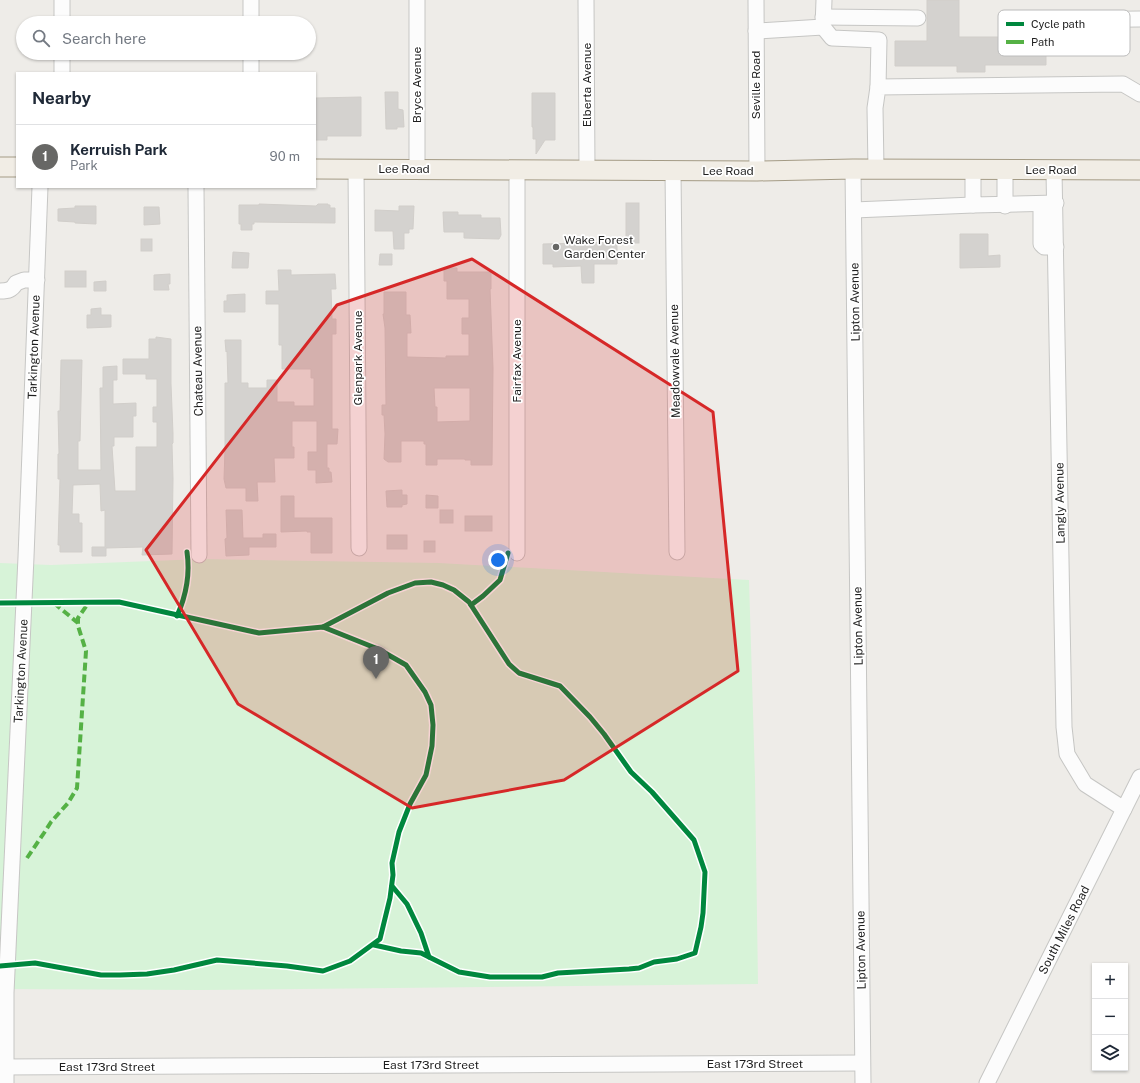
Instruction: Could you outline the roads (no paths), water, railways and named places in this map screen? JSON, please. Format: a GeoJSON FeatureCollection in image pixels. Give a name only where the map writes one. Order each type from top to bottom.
{"type":"FeatureCollection","features":[{"type":"Feature","properties":{"kind":"main road"},"geometry":{"type":"LineString","coordinates":[[0,167],[16,167]]}},
{"type":"Feature","properties":{"kind":"main road","name":"Lee Road"},"geometry":{"type":"LineString","coordinates":[[316,168],[757,171],[853,168],[1054,171],[1140,170]]}},
{"type":"Feature","properties":{"kind":"street"},"geometry":{"type":"LineString","coordinates":[[62,0],[62,16]]}},
{"type":"Feature","properties":{"kind":"street"},"geometry":{"type":"LineString","coordinates":[[251,0],[251,16]]}},
{"type":"Feature","properties":{"kind":"street","name":"Bryce Avenue"},"geometry":{"type":"LineString","coordinates":[[417,0],[417,169]]}},
{"type":"Feature","properties":{"kind":"street","name":"Elberta Avenue"},"geometry":{"type":"LineString","coordinates":[[586,0],[587,170]]}},
{"type":"Feature","properties":{"kind":"street","name":"Seville Road"},"geometry":{"type":"LineString","coordinates":[[756,0],[757,171]]}},
{"type":"Feature","properties":{"kind":"street"},"geometry":{"type":"LineString","coordinates":[[824,0],[823,22],[832,38],[878,40],[878,87],[875,108],[876,169]]}},
{"type":"Feature","properties":{"kind":"street"},"geometry":{"type":"LineString","coordinates":[[756,31],[823,22],[918,18]]}},
{"type":"Feature","properties":{"kind":"street"},"geometry":{"type":"LineString","coordinates":[[1130,19],[1140,19]]}},
{"type":"Feature","properties":{"kind":"street"},"geometry":{"type":"LineString","coordinates":[[62,60],[62,72]]}},
{"type":"Feature","properties":{"kind":"street"},"geometry":{"type":"LineString","coordinates":[[251,60],[252,72]]}},
{"type":"Feature","properties":{"kind":"street"},"geometry":{"type":"LineString","coordinates":[[878,87],[1123,84],[1140,94]]}},
{"type":"Feature","properties":{"kind":"street","name":"Lipton Avenue"},"geometry":{"type":"LineString","coordinates":[[853,168],[863,1083]]}},
{"type":"Feature","properties":{"kind":"street","name":"Glenpark Avenue"},"geometry":{"type":"LineString","coordinates":[[356,169],[359,548]]}},
{"type":"Feature","properties":{"kind":"street","name":"Fairfax Avenue"},"geometry":{"type":"LineString","coordinates":[[518,170],[518,553]]}},
{"type":"Feature","properties":{"kind":"street","name":"Meadowvale Avenue"},"geometry":{"type":"LineString","coordinates":[[673,170],[677,552]]}},
{"type":"Feature","properties":{"kind":"street"},"geometry":{"type":"LineString","coordinates":[[973,170],[973,205]]}},
{"type":"Feature","properties":{"kind":"street"},"geometry":{"type":"LineString","coordinates":[[1005,206],[1006,170]]}},
{"type":"Feature","properties":{"kind":"street","name":"Langly Avenue"},"geometry":{"type":"LineString","coordinates":[[1054,171],[1056,203],[1065,734],[1068,754],[1085,784],[1124,809]]}},
{"type":"Feature","properties":{"kind":"street","name":"Tarkington Avenue"},"geometry":{"type":"LineString","coordinates":[[6,1083],[3,1067],[40,188]]}},
{"type":"Feature","properties":{"kind":"street","name":"Chateau Avenue"},"geometry":{"type":"LineString","coordinates":[[196,188],[199,555]]}},
{"type":"Feature","properties":{"kind":"street"},"geometry":{"type":"LineString","coordinates":[[854,210],[973,205],[1005,206],[1056,203]]}},
{"type":"Feature","properties":{"kind":"street"},"geometry":{"type":"LineString","coordinates":[[1041,204],[1041,244],[1044,247],[1056,248]]}},
{"type":"Feature","properties":{"kind":"street"},"geometry":{"type":"LineString","coordinates":[[0,291],[7,291],[13,288],[16,282],[24,280],[37,280]]}},
{"type":"Feature","properties":{"kind":"street","name":"South Miles Road"},"geometry":{"type":"LineString","coordinates":[[987,1083],[1140,778]]}},
{"type":"Feature","properties":{"kind":"street","name":"East 173rd Street"},"geometry":{"type":"LineString","coordinates":[[3,1067],[862,1063]]}},
{"type":"Feature","properties":{"kind":"place","name":"Wake Forest Garden Center"},"geometry":{"type":"Point","coordinates":[556,247]}},
{"type":"Feature","properties":{"kind":"place","name":"Kerruish Park"},"geometry":{"type":"Point","coordinates":[376,679]}}]}
